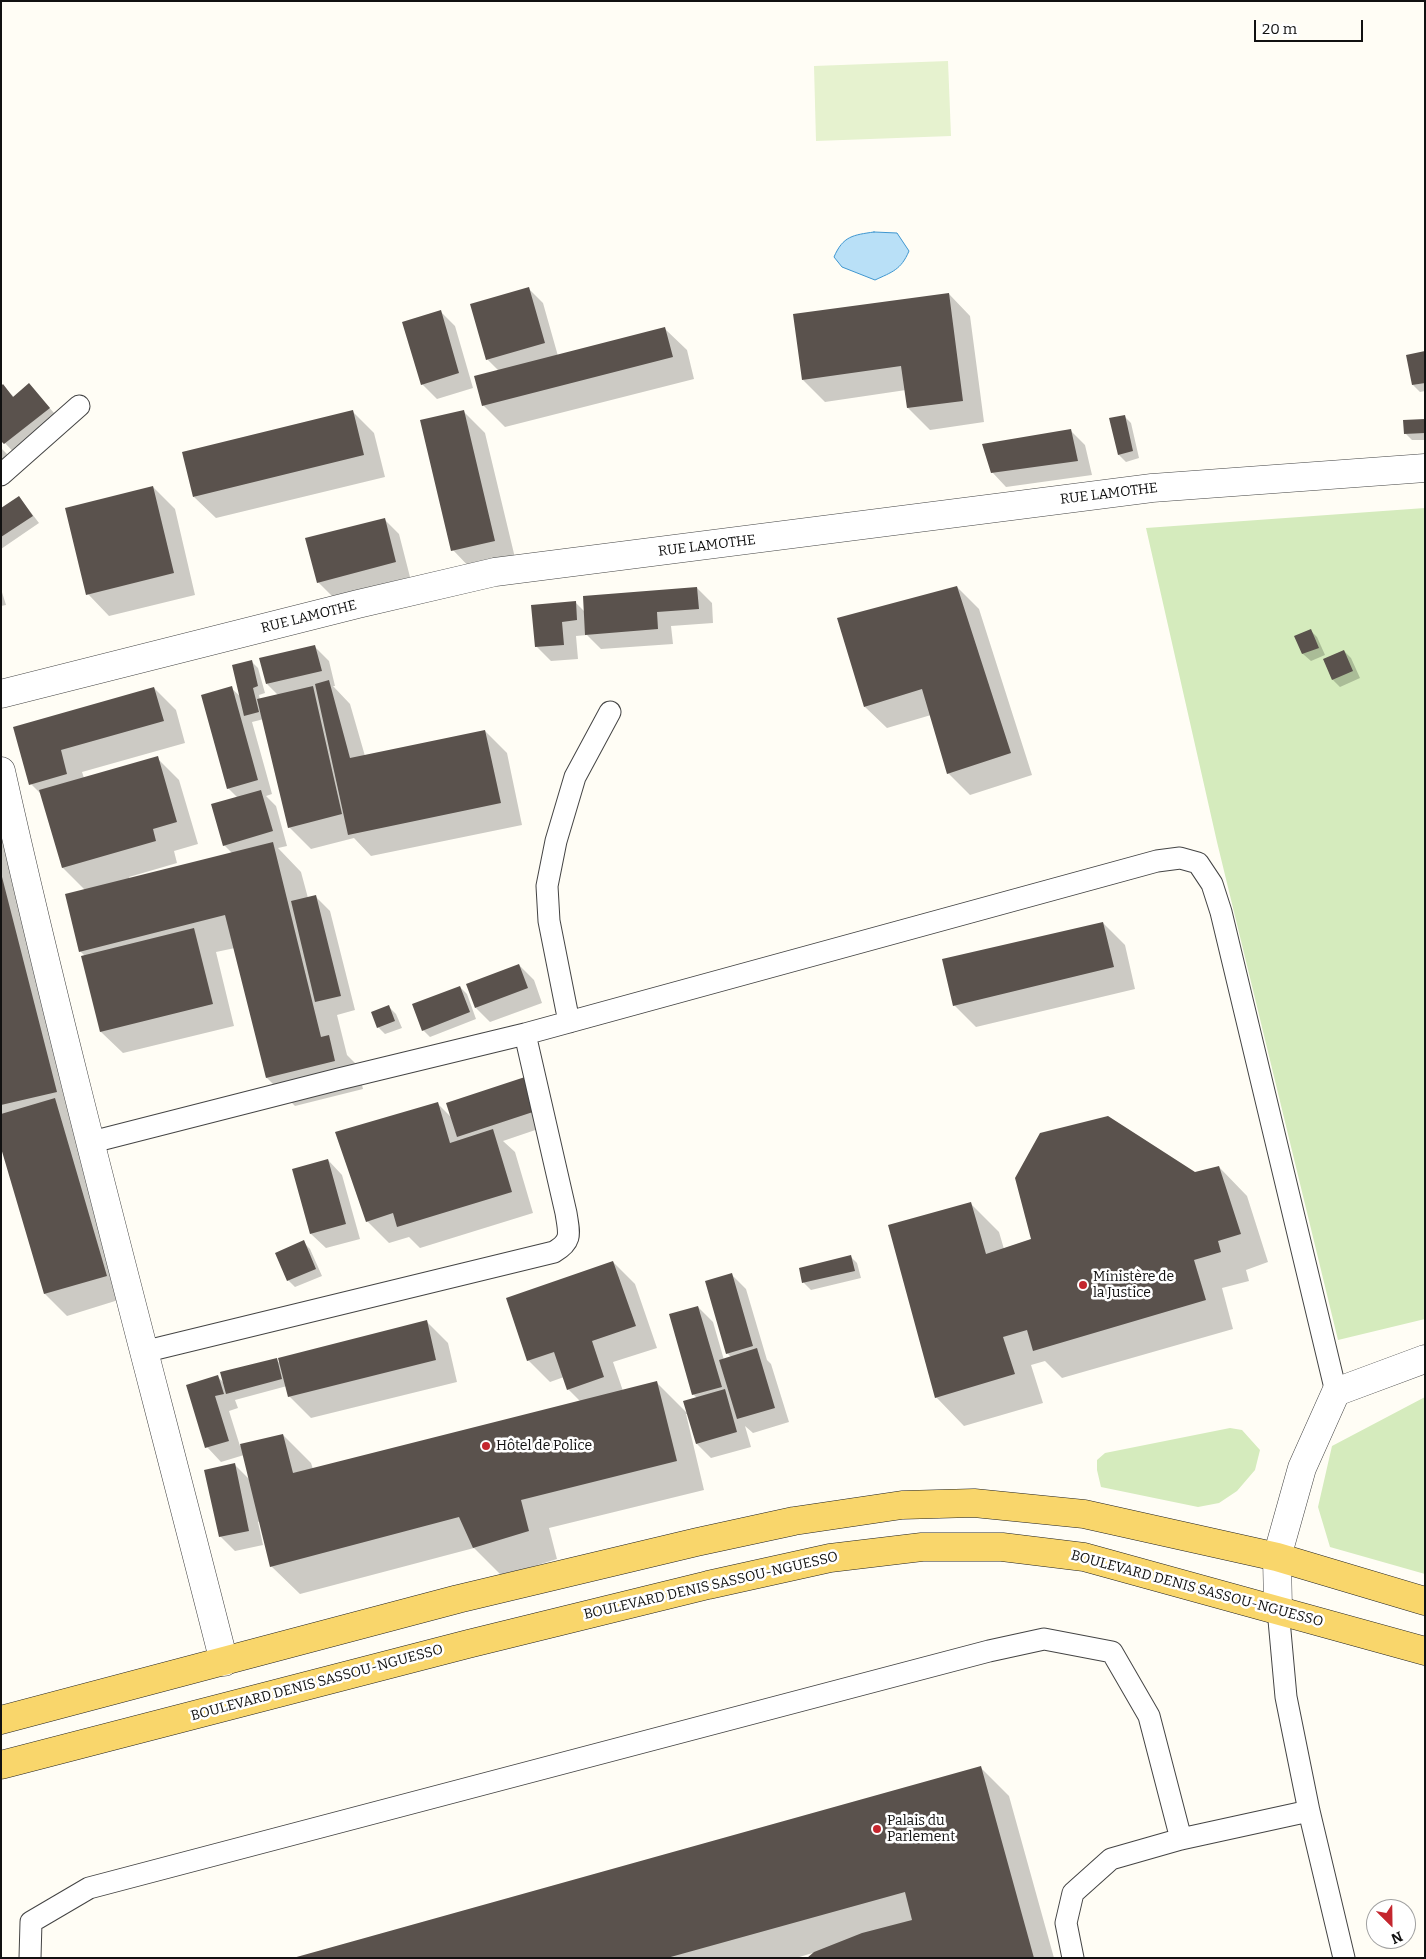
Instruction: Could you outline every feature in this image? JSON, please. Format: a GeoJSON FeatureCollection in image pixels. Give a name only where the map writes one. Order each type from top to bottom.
{"type":"FeatureCollection","features":[{"type":"Feature","properties":{"kind":"main road"},"geometry":{"type":"LineString","coordinates":[[1,1720],[458,1599],[794,1521],[902,1505],[974,1503],[1084,1514],[1277,1557],[1425,1601]]}},
{"type":"Feature","properties":{"kind":"main road","name":"BOULEVARD DENIS SASSOU-NGUESSO"},"geometry":{"type":"LineString","coordinates":[[1,1765],[468,1644],[708,1585],[839,1556],[922,1547],[1002,1547],[1084,1557],[1425,1651]]}},
{"type":"Feature","properties":{"kind":"street","name":"RUE LAMOTHE"},"geometry":{"type":"LineString","coordinates":[[1,694],[358,604],[495,572],[1152,488],[1425,468]]}},
{"type":"Feature","properties":{"kind":"street"},"geometry":{"type":"LineString","coordinates":[[1,771],[33,914],[92,1142],[143,1352],[224,1662]]}},
{"type":"Feature","properties":{"kind":"street"},"geometry":{"type":"LineString","coordinates":[[1278,1609],[1277,1557],[1302,1468],[1336,1392],[1425,1359]]}},
{"type":"Feature","properties":{"kind":"lane"},"geometry":{"type":"LineString","coordinates":[[1,475],[79,406]]}},
{"type":"Feature","properties":{"kind":"lane"},"geometry":{"type":"LineString","coordinates":[[569,1022],[549,921],[547,886],[556,841],[575,776],[610,712]]}},
{"type":"Feature","properties":{"kind":"lane"},"geometry":{"type":"LineString","coordinates":[[92,1142],[525,1034],[1157,861],[1180,858],[1198,863],[1212,884],[1221,912],[1336,1392]]}},
{"type":"Feature","properties":{"kind":"lane"},"geometry":{"type":"LineString","coordinates":[[143,1352],[554,1252],[564,1246],[569,1236],[566,1213],[525,1034]]}},
{"type":"Feature","properties":{"kind":"lane"},"geometry":{"type":"LineString","coordinates":[[1278,1609],[1286,1697],[1309,1811],[1344,1958]]}},
{"type":"Feature","properties":{"kind":"lane"},"geometry":{"type":"LineString","coordinates":[[30,1958],[31,1922],[89,1888],[969,1656],[1044,1639],[1112,1652],[1149,1716],[1181,1840]]}},
{"type":"Feature","properties":{"kind":"lane"},"geometry":{"type":"LineString","coordinates":[[1073,1958],[1066,1923],[1073,1893],[1112,1859],[1181,1840],[1309,1811]]}},
{"type":"Feature","properties":{"kind":"green space"},"geometry":{"type":"Polygon","coordinates":[[[948,61],[951,136],[816,141],[814,66],[948,61]]]}},
{"type":"Feature","properties":{"kind":"green space"},"geometry":{"type":"Polygon","coordinates":[[[1425,508],[1425,1319],[1338,1340],[1217,842],[1146,528],[1425,508]]]}},
{"type":"Feature","properties":{"kind":"green space"},"geometry":{"type":"Polygon","coordinates":[[[1425,1397],[1425,1574],[1330,1547],[1318,1507],[1332,1446],[1425,1397]]]}},
{"type":"Feature","properties":{"kind":"green space"},"geometry":{"type":"Polygon","coordinates":[[[1230,1428],[1242,1430],[1260,1450],[1255,1470],[1237,1491],[1219,1503],[1198,1507],[1101,1487],[1097,1460],[1105,1453],[1230,1428]]]}},
{"type":"Feature","properties":{"kind":"water"},"geometry":{"type":"Polygon","coordinates":[[[874,232],[897,233],[909,251],[899,266],[875,280],[842,267],[834,257],[837,250],[849,238],[874,232]]]}},
{"type":"Feature","properties":{"kind":"building"},"geometry":{"type":"Polygon","coordinates":[[[529,287],[545,343],[486,360],[470,304],[529,287]]]}},
{"type":"Feature","properties":{"kind":"building"},"geometry":{"type":"Polygon","coordinates":[[[949,293],[963,401],[907,408],[901,366],[802,380],[793,314],[949,293]]]}},
{"type":"Feature","properties":{"kind":"building"},"geometry":{"type":"Polygon","coordinates":[[[441,310],[459,373],[421,385],[402,322],[441,310]]]}},
{"type":"Feature","properties":{"kind":"building"},"geometry":{"type":"Polygon","coordinates":[[[665,327],[673,357],[482,406],[474,376],[665,327]]]}},
{"type":"Feature","properties":{"kind":"building"},"geometry":{"type":"Polygon","coordinates":[[[1425,351],[1425,383],[1412,385],[1406,355],[1425,351]]]}},
{"type":"Feature","properties":{"kind":"building"},"geometry":{"type":"Polygon","coordinates":[[[29,383],[50,408],[4,444],[1,441],[1,386],[3,384],[13,397],[29,383]]]}},
{"type":"Feature","properties":{"kind":"building"},"geometry":{"type":"Polygon","coordinates":[[[353,410],[364,455],[193,497],[182,452],[353,410]]]}},
{"type":"Feature","properties":{"kind":"building"},"geometry":{"type":"Polygon","coordinates":[[[464,410],[495,541],[451,551],[420,420],[464,410]]]}},
{"type":"Feature","properties":{"kind":"building"},"geometry":{"type":"Polygon","coordinates":[[[1125,415],[1133,451],[1118,455],[1109,418],[1125,415]]]}},
{"type":"Feature","properties":{"kind":"building"},"geometry":{"type":"Polygon","coordinates":[[[1425,419],[1425,433],[1404,434],[1403,420],[1425,419]]]}},
{"type":"Feature","properties":{"kind":"building"},"geometry":{"type":"Polygon","coordinates":[[[1071,429],[1078,461],[991,473],[982,444],[1071,429]]]}},
{"type":"Feature","properties":{"kind":"building"},"geometry":{"type":"Polygon","coordinates":[[[153,486],[174,573],[86,595],[65,508],[153,486]]]}},
{"type":"Feature","properties":{"kind":"building"},"geometry":{"type":"Polygon","coordinates":[[[19,496],[33,516],[1,537],[1,508],[19,496]]]}},
{"type":"Feature","properties":{"kind":"building"},"geometry":{"type":"Polygon","coordinates":[[[385,518],[396,562],[317,583],[305,538],[385,518]]]}},
{"type":"Feature","properties":{"kind":"building"},"geometry":{"type":"Polygon","coordinates":[[[957,586],[1011,753],[947,774],[922,689],[864,707],[837,618],[957,586]]]}},
{"type":"Feature","properties":{"kind":"building"},"geometry":{"type":"Polygon","coordinates":[[[697,587],[699,609],[657,612],[658,629],[585,635],[583,596],[697,587]]]}},
{"type":"Feature","properties":{"kind":"building"},"geometry":{"type":"Polygon","coordinates":[[[576,601],[577,620],[562,622],[564,645],[535,647],[531,605],[576,601]]]}},
{"type":"Feature","properties":{"kind":"building"},"geometry":{"type":"Polygon","coordinates":[[[1311,629],[1319,648],[1302,654],[1294,636],[1311,629]]]}},
{"type":"Feature","properties":{"kind":"building"},"geometry":{"type":"Polygon","coordinates":[[[315,645],[322,671],[266,684],[259,658],[315,645]]]}},
{"type":"Feature","properties":{"kind":"building"},"geometry":{"type":"Polygon","coordinates":[[[1344,650],[1353,671],[1332,680],[1323,659],[1344,650]]]}},
{"type":"Feature","properties":{"kind":"building"},"geometry":{"type":"Polygon","coordinates":[[[252,660],[258,686],[253,688],[259,712],[244,716],[232,665],[252,660]]]}},
{"type":"Feature","properties":{"kind":"building"},"geometry":{"type":"Polygon","coordinates":[[[329,680],[350,758],[485,730],[501,803],[348,835],[315,684],[329,680]]]}},
{"type":"Feature","properties":{"kind":"building"},"geometry":{"type":"Polygon","coordinates":[[[232,686],[258,780],[227,789],[201,695],[232,686]]]}},
{"type":"Feature","properties":{"kind":"building"},"geometry":{"type":"Polygon","coordinates":[[[313,686],[342,814],[288,828],[257,699],[313,686]]]}},
{"type":"Feature","properties":{"kind":"building"},"geometry":{"type":"Polygon","coordinates":[[[154,687],[164,721],[61,750],[67,774],[29,785],[13,727],[154,687]]]}},
{"type":"Feature","properties":{"kind":"building"},"geometry":{"type":"Polygon","coordinates":[[[158,756],[177,822],[153,829],[156,841],[62,868],[39,790],[158,756]]]}},
{"type":"Feature","properties":{"kind":"building"},"geometry":{"type":"Polygon","coordinates":[[[261,790],[273,831],[223,846],[211,804],[261,790]]]}},
{"type":"Feature","properties":{"kind":"building"},"geometry":{"type":"Polygon","coordinates":[[[273,842],[321,1037],[329,1035],[335,1061],[266,1078],[225,915],[79,952],[65,894],[273,842]]]}},
{"type":"Feature","properties":{"kind":"building"},"geometry":{"type":"Polygon","coordinates":[[[1,873],[57,1092],[1,1105],[1,873]]]}},
{"type":"Feature","properties":{"kind":"building"},"geometry":{"type":"Polygon","coordinates":[[[316,895],[341,996],[315,1002],[291,901],[316,895]]]}},
{"type":"Feature","properties":{"kind":"building"},"geometry":{"type":"Polygon","coordinates":[[[1103,922],[1114,967],[953,1006],[942,959],[1103,922]]]}},
{"type":"Feature","properties":{"kind":"building"},"geometry":{"type":"Polygon","coordinates":[[[194,928],[213,1004],[100,1032],[81,956],[194,928]]]}},
{"type":"Feature","properties":{"kind":"building"},"geometry":{"type":"Polygon","coordinates":[[[519,964],[528,988],[475,1008],[466,984],[519,964]]]}},
{"type":"Feature","properties":{"kind":"building"},"geometry":{"type":"Polygon","coordinates":[[[460,986],[470,1012],[422,1031],[412,1004],[460,986]]]}},
{"type":"Feature","properties":{"kind":"building"},"geometry":{"type":"Polygon","coordinates":[[[389,1005],[395,1021],[377,1028],[371,1012],[389,1005]]]}},
{"type":"Feature","properties":{"kind":"building"},"geometry":{"type":"Polygon","coordinates":[[[528,1076],[539,1110],[457,1137],[446,1103],[528,1076]]]}},
{"type":"Feature","properties":{"kind":"building"},"geometry":{"type":"Polygon","coordinates":[[[55,1098],[107,1276],[44,1294],[1,1148],[1,1114],[55,1098]]]}},
{"type":"Feature","properties":{"kind":"building"},"geometry":{"type":"Polygon","coordinates":[[[438,1102],[450,1143],[493,1129],[512,1192],[397,1227],[393,1213],[366,1222],[335,1132],[438,1102]]]}},
{"type":"Feature","properties":{"kind":"building"},"geometry":{"type":"Polygon","coordinates":[[[1108,1116],[1195,1172],[1219,1166],[1241,1234],[1218,1241],[1221,1252],[1194,1260],[1206,1300],[1033,1351],[1027,1330],[1003,1337],[1015,1374],[935,1398],[888,1225],[971,1202],[986,1254],[1031,1239],[1015,1178],[1040,1133],[1108,1116]]]}},
{"type":"Feature","properties":{"kind":"building"},"geometry":{"type":"Polygon","coordinates":[[[328,1159],[346,1224],[310,1234],[292,1169],[328,1159]]]}},
{"type":"Feature","properties":{"kind":"building"},"geometry":{"type":"Polygon","coordinates":[[[304,1240],[316,1269],[287,1281],[275,1253],[304,1240]]]}},
{"type":"Feature","properties":{"kind":"building"},"geometry":{"type":"Polygon","coordinates":[[[851,1255],[855,1271],[802,1283],[799,1268],[851,1255]]]}},
{"type":"Feature","properties":{"kind":"building"},"geometry":{"type":"Polygon","coordinates":[[[613,1261],[636,1326],[592,1341],[604,1377],[567,1390],[554,1352],[527,1361],[506,1298],[613,1261]]]}},
{"type":"Feature","properties":{"kind":"building"},"geometry":{"type":"Polygon","coordinates":[[[732,1273],[753,1346],[726,1354],[705,1281],[732,1273]]]}},
{"type":"Feature","properties":{"kind":"building"},"geometry":{"type":"Polygon","coordinates":[[[698,1306],[722,1387],[692,1395],[669,1314],[698,1306]]]}},
{"type":"Feature","properties":{"kind":"building"},"geometry":{"type":"Polygon","coordinates":[[[427,1320],[436,1360],[288,1397],[278,1358],[427,1320]]]}},
{"type":"Feature","properties":{"kind":"building"},"geometry":{"type":"Polygon","coordinates":[[[757,1348],[775,1408],[737,1419],[719,1360],[757,1348]]]}},
{"type":"Feature","properties":{"kind":"building"},"geometry":{"type":"Polygon","coordinates":[[[277,1358],[282,1379],[226,1394],[220,1372],[277,1358]]]}},
{"type":"Feature","properties":{"kind":"building"},"geometry":{"type":"Polygon","coordinates":[[[218,1375],[224,1394],[215,1396],[229,1441],[205,1448],[186,1385],[218,1375]]]}},
{"type":"Feature","properties":{"kind":"building"},"geometry":{"type":"Polygon","coordinates":[[[657,1381],[677,1461],[521,1500],[529,1531],[473,1548],[459,1517],[270,1567],[240,1444],[283,1434],[293,1473],[657,1381]]]}},
{"type":"Feature","properties":{"kind":"building"},"geometry":{"type":"Polygon","coordinates":[[[725,1389],[737,1432],[696,1444],[683,1401],[725,1389]]]}},
{"type":"Feature","properties":{"kind":"building"},"geometry":{"type":"Polygon","coordinates":[[[235,1463],[249,1531],[219,1537],[204,1470],[235,1463]]]}},
{"type":"Feature","properties":{"kind":"building","name":"Palais du Parlement"},"geometry":{"type":"Polygon","coordinates":[[[981,1766],[1034,1958],[807,1958],[814,1952],[862,1933],[912,1920],[905,1892],[667,1958],[293,1958],[981,1766]]]}},
{"type":"Feature","properties":{"kind":"place","name":"Ministère de la Justice"},"geometry":{"type":"Point","coordinates":[1083,1285]}},
{"type":"Feature","properties":{"kind":"place","name":"Hôtel de Police"},"geometry":{"type":"Point","coordinates":[486,1446]}},
{"type":"Feature","properties":{"kind":"place","name":"Palais du Parlement"},"geometry":{"type":"Point","coordinates":[877,1829]}}]}
